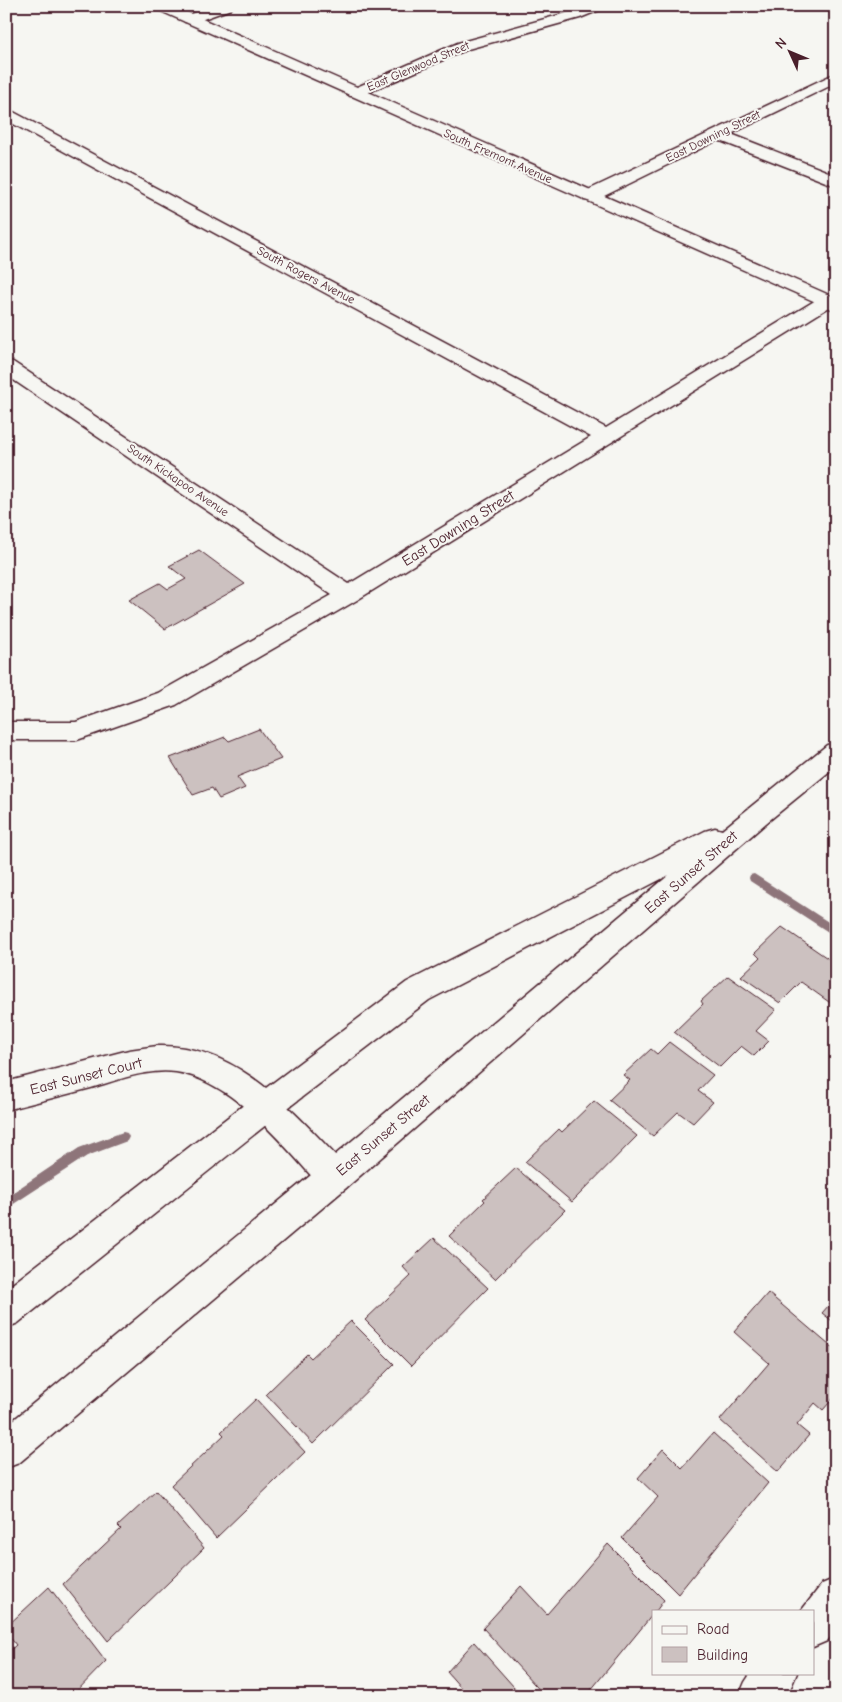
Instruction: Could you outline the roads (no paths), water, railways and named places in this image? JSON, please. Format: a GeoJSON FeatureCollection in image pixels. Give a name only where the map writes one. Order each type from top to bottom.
{"type":"FeatureCollection","features":[{"type":"Feature","properties":{"kind":"street","name":"South Fremont Avenue"},"geometry":{"type":"LineString","coordinates":[[161,6],[832,303]]}},
{"type":"Feature","properties":{"kind":"street"},"geometry":{"type":"LineString","coordinates":[[190,19],[226,6]]}},
{"type":"Feature","properties":{"kind":"street","name":"East Glenwood Street"},"geometry":{"type":"LineString","coordinates":[[355,93],[463,46],[574,15],[597,6]]}},
{"type":"Feature","properties":{"kind":"street","name":"East Downing Street"},"geometry":{"type":"LineString","coordinates":[[590,196],[836,76]]}},
{"type":"Feature","properties":{"kind":"street","name":"South Rogers Avenue"},"geometry":{"type":"LineString","coordinates":[[6,112],[606,436]]}},
{"type":"Feature","properties":{"kind":"street"},"geometry":{"type":"LineString","coordinates":[[717,134],[836,181]]}},
{"type":"Feature","properties":{"kind":"street","name":"East Downing Street"},"geometry":{"type":"LineString","coordinates":[[6,731],[77,731],[167,699],[349,595],[606,436],[832,303]]}},
{"type":"Feature","properties":{"kind":"street","name":"South Kickapoo Avenue"},"geometry":{"type":"LineString","coordinates":[[6,366],[349,595]]}},
{"type":"Feature","properties":{"kind":"street","name":"East Sunset Street"},"geometry":{"type":"LineString","coordinates":[[6,1450],[334,1177],[756,816],[836,752]]}},
{"type":"Feature","properties":{"kind":"street","name":"East Sunset Street"},"geometry":{"type":"LineString","coordinates":[[6,1311],[265,1107],[418,991],[756,816]]}},
{"type":"Feature","properties":{"kind":"street","name":"East Sunset Court"},"geometry":{"type":"LineString","coordinates":[[6,1096],[142,1061],[176,1058],[207,1066],[233,1082],[265,1107],[334,1177]]}},
{"type":"Feature","properties":{"kind":"street"},"geometry":{"type":"LineString","coordinates":[[814,1626],[836,1598]]}},
{"type":"Feature","properties":{"kind":"street"},"geometry":{"type":"LineString","coordinates":[[759,1696],[776,1674]]}},
{"type":"Feature","properties":{"kind":"waterway"},"geometry":{"type":"LineString","coordinates":[[754,878],[836,933]]}},
{"type":"Feature","properties":{"kind":"waterway"},"geometry":{"type":"LineString","coordinates":[[6,1204],[83,1152],[123,1137]]}}]}
